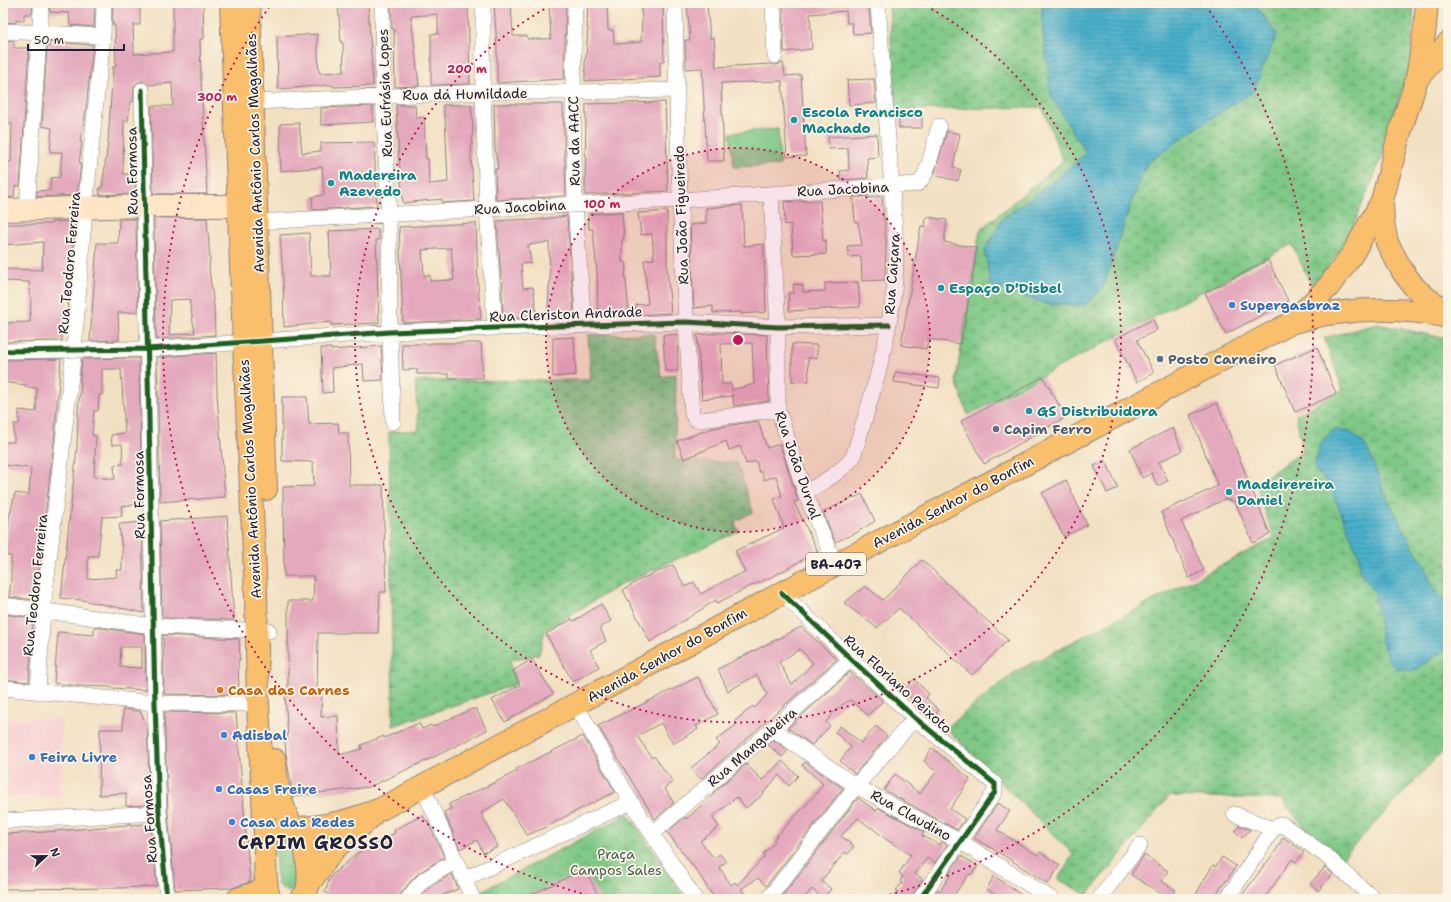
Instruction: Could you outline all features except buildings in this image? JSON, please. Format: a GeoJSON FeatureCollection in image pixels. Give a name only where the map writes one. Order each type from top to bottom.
{"type":"FeatureCollection","features":[{"type":"Feature","properties":{"kind":"main road","name":"Avenida Antônio Carlos Magalhães"},"geometry":{"type":"LineString","coordinates":[[231,3],[239,206],[252,343],[263,630],[276,784],[282,804],[303,840],[306,853],[303,895]]}},
{"type":"Feature","properties":{"kind":"main road","name":"Avenida Antônio Carlos Magalhães"},"geometry":{"type":"LineString","coordinates":[[249,3],[257,222],[252,343]]}},
{"type":"Feature","properties":{"kind":"main road"},"geometry":{"type":"LineString","coordinates":[[1293,322],[1333,280],[1354,253],[1382,202],[1399,135],[1417,79],[1427,3]]}},
{"type":"Feature","properties":{"kind":"main road"},"geometry":{"type":"LineString","coordinates":[[1417,79],[1448,43]]}},
{"type":"Feature","properties":{"kind":"main road"},"geometry":{"type":"LineString","coordinates":[[1382,202],[1383,224],[1387,243],[1403,272],[1415,288],[1429,300],[1448,312]]}},
{"type":"Feature","properties":{"kind":"main road"},"geometry":{"type":"LineString","coordinates":[[1293,322],[1334,313],[1372,310],[1426,312],[1448,317]]}},
{"type":"Feature","properties":{"kind":"main road","name":"Avenida Senhor do Bonfim"},"geometry":{"type":"LineString","coordinates":[[303,895],[334,849],[381,809],[835,564],[1293,322]]}},
{"type":"Feature","properties":{"kind":"main road","name":"Avenida Antônio Carlos Magalhães"},"geometry":{"type":"LineString","coordinates":[[263,630],[258,704],[265,836],[266,896]]}},
{"type":"Feature","properties":{"kind":"main road","name":"Avenida Senhor do Bonfim"},"geometry":{"type":"LineString","coordinates":[[265,836],[280,829],[321,827],[381,809]]}},
{"type":"Feature","properties":{"kind":"main road"},"geometry":{"type":"LineString","coordinates":[[238,899],[266,896]]}},
{"type":"Feature","properties":{"kind":"street","name":"Rua Teodoro Ferreira"},"geometry":{"type":"LineString","coordinates":[[38,692],[43,610],[74,350],[85,208],[103,36],[104,3]]}},
{"type":"Feature","properties":{"kind":"street","name":"Rua Eufrásia Lopes"},"geometry":{"type":"LineString","coordinates":[[382,3],[383,96],[389,215],[390,332],[393,422]]}},
{"type":"Feature","properties":{"kind":"street"},"geometry":{"type":"LineString","coordinates":[[483,3],[483,92],[487,209],[495,328]]}},
{"type":"Feature","properties":{"kind":"street","name":"Rua da AACC"},"geometry":{"type":"LineString","coordinates":[[575,3],[573,92],[575,205],[584,326]]}},
{"type":"Feature","properties":{"kind":"street","name":"Rua João Figueiredo"},"geometry":{"type":"LineString","coordinates":[[675,3],[685,322],[692,414],[695,419],[702,420],[778,409]]}},
{"type":"Feature","properties":{"kind":"street"},"geometry":{"type":"LineString","coordinates":[[773,3],[775,56]]}},
{"type":"Feature","properties":{"kind":"street","name":"Rua Caiçara"},"geometry":{"type":"LineString","coordinates":[[805,493],[838,472],[853,457],[879,372],[889,325],[894,290],[896,234],[891,187],[878,3]]}},
{"type":"Feature","properties":{"kind":"street"},"geometry":{"type":"LineString","coordinates":[[27,209],[41,10]]}},
{"type":"Feature","properties":{"kind":"street"},"geometry":{"type":"LineString","coordinates":[[3,31],[103,36]]}},
{"type":"Feature","properties":{"kind":"street","name":"Rua Formosa"},"geometry":{"type":"LineString","coordinates":[[142,90],[155,703],[159,813],[167,899]]}},
{"type":"Feature","properties":{"kind":"street","name":"Rua da Humildade"},"geometry":{"type":"LineString","coordinates":[[253,102],[483,92],[677,90]]}},
{"type":"Feature","properties":{"kind":"street","name":"Rua Jacobina"},"geometry":{"type":"LineString","coordinates":[[257,222],[680,200],[891,187],[916,184],[921,182],[923,178],[939,126]]}},
{"type":"Feature","properties":{"kind":"street","name":"Rua João Durval"},"geometry":{"type":"LineString","coordinates":[[771,194],[778,327],[778,409],[805,493],[835,564]]}},
{"type":"Feature","properties":{"kind":"street"},"geometry":{"type":"LineString","coordinates":[[3,210],[145,206],[239,206]]}},
{"type":"Feature","properties":{"kind":"street","name":"Rua Cleriston Andrade"},"geometry":{"type":"LineString","coordinates":[[3,351],[148,349],[252,343],[390,332],[685,322],[778,327],[889,325]]}},
{"type":"Feature","properties":{"kind":"street","name":"Rua Floriano Peixoto"},"geometry":{"type":"LineString","coordinates":[[782,593],[916,718],[995,784],[995,792],[961,842]]}},
{"type":"Feature","properties":{"kind":"street"},"geometry":{"type":"LineString","coordinates":[[3,605],[153,626],[263,630]]}},
{"type":"Feature","properties":{"kind":"street","name":"Rua Mangabeira"},"geometry":{"type":"LineString","coordinates":[[652,834],[774,729],[851,659]]}},
{"type":"Feature","properties":{"kind":"street"},"geometry":{"type":"LineString","coordinates":[[3,688],[155,703],[258,704]]}},
{"type":"Feature","properties":{"kind":"street"},"geometry":{"type":"LineString","coordinates":[[576,704],[631,802],[695,899]]}},
{"type":"Feature","properties":{"kind":"street"},"geometry":{"type":"LineString","coordinates":[[768,899],[856,786],[916,718]]}},
{"type":"Feature","properties":{"kind":"street","name":"Rua Claudino"},"geometry":{"type":"LineString","coordinates":[[774,729],[856,786],[961,842],[1052,899]]}},
{"type":"Feature","properties":{"kind":"street"},"geometry":{"type":"LineString","coordinates":[[422,786],[473,899]]}},
{"type":"Feature","properties":{"kind":"street"},"geometry":{"type":"LineString","coordinates":[[464,879],[631,802]]}},
{"type":"Feature","properties":{"kind":"street"},"geometry":{"type":"LineString","coordinates":[[3,821],[159,813]]}},
{"type":"Feature","properties":{"kind":"street"},"geometry":{"type":"LineString","coordinates":[[1234,814],[1274,829]]}},
{"type":"Feature","properties":{"kind":"street"},"geometry":{"type":"LineString","coordinates":[[1227,899],[1278,825],[1285,825],[1325,855],[1374,899]]}},
{"type":"Feature","properties":{"kind":"street"},"geometry":{"type":"LineString","coordinates":[[920,899],[961,842]]}},
{"type":"Feature","properties":{"kind":"street"},"geometry":{"type":"LineString","coordinates":[[1100,899],[1140,845]]}},
{"type":"Feature","properties":{"kind":"street"},"geometry":{"type":"LineString","coordinates":[[408,899],[425,879],[456,862]]}},
{"type":"Feature","properties":{"kind":"shaded area","name":"Feira Livre"},"geometry":{"type":"Polygon","coordinates":[[[3,708],[6,708],[7,718],[61,719],[61,797],[9,796],[6,804],[3,804],[3,708]]]}},
{"type":"Feature","properties":{"kind":"green space"},"geometry":{"type":"Polygon","coordinates":[[[889,3],[1414,3],[1411,58],[1382,157],[1348,238],[1313,289],[1292,244],[968,415],[956,380],[980,230],[1063,161],[1042,107],[895,110],[889,3]]]}},
{"type":"Feature","properties":{"kind":"green space"},"geometry":{"type":"Polygon","coordinates":[[[778,129],[780,165],[734,167],[730,133],[778,129]]]}},
{"type":"Feature","properties":{"kind":"green space"},"geometry":{"type":"Polygon","coordinates":[[[1378,324],[1448,339],[1448,745],[1336,865],[1281,799],[1169,796],[1087,895],[1058,879],[1073,854],[946,728],[1015,672],[1274,538],[1256,484],[1303,451],[1296,415],[1343,390],[1324,338],[1378,324]]]}},
{"type":"Feature","properties":{"kind":"green space"},"geometry":{"type":"Polygon","coordinates":[[[654,334],[661,377],[676,374],[675,460],[737,463],[753,512],[734,522],[739,531],[622,584],[545,630],[539,654],[510,660],[516,684],[393,726],[389,432],[419,430],[415,381],[591,380],[588,335],[654,334]]]}},
{"type":"Feature","properties":{"kind":"green space","name":"Praça Campos Sales"},"geometry":{"type":"Polygon","coordinates":[[[628,814],[685,899],[481,899],[478,893],[628,814]]]}},
{"type":"Feature","properties":{"kind":"green space"},"geometry":{"type":"Polygon","coordinates":[[[289,839],[294,840],[302,884],[290,892],[284,890],[277,884],[275,845],[289,839]]]}},
{"type":"Feature","properties":{"kind":"water"},"geometry":{"type":"Polygon","coordinates":[[[1042,3],[1254,3],[1277,34],[1253,92],[1195,129],[1147,163],[1130,206],[1103,288],[1086,305],[1048,304],[990,285],[985,250],[1002,219],[1049,185],[1086,153],[1051,96],[1042,22],[1042,3]]]}},
{"type":"Feature","properties":{"kind":"water"},"geometry":{"type":"Polygon","coordinates":[[[1334,429],[1350,432],[1364,443],[1370,454],[1383,490],[1416,552],[1426,567],[1435,590],[1447,603],[1448,648],[1412,671],[1394,667],[1389,662],[1381,638],[1375,594],[1360,571],[1359,556],[1329,484],[1314,469],[1320,444],[1334,429]]]}},
{"type":"Feature","properties":{"kind":"cycle path"},"geometry":{"type":"LineString","coordinates":[[142,90],[155,703],[159,813],[167,899]]}},
{"type":"Feature","properties":{"kind":"cycle path"},"geometry":{"type":"LineString","coordinates":[[3,351],[148,349],[390,332],[685,322],[778,327],[889,325]]}},
{"type":"Feature","properties":{"kind":"cycle path"},"geometry":{"type":"LineString","coordinates":[[782,593],[915,718],[995,784],[995,792],[920,899]]}},
{"type":"Feature","properties":{"kind":"place","name":"Escola Francisco Machado"},"geometry":{"type":"Point","coordinates":[794,120]}},
{"type":"Feature","properties":{"kind":"place","name":"Madereira Azevedo"},"geometry":{"type":"Point","coordinates":[331,183]}},
{"type":"Feature","properties":{"kind":"place","name":"Espaço D'Disbel"},"geometry":{"type":"Point","coordinates":[941,288]}},
{"type":"Feature","properties":{"kind":"place","name":"Supergasbraz"},"geometry":{"type":"Point","coordinates":[1232,305]}},
{"type":"Feature","properties":{"kind":"place","name":"Posto Carneiro"},"geometry":{"type":"Point","coordinates":[1160,359]}},
{"type":"Feature","properties":{"kind":"place","name":"GS Distribuidora"},"geometry":{"type":"Point","coordinates":[1029,411]}},
{"type":"Feature","properties":{"kind":"place","name":"Capim Ferro"},"geometry":{"type":"Point","coordinates":[996,429]}},
{"type":"Feature","properties":{"kind":"place","name":"Madeirereira Daniel"},"geometry":{"type":"Point","coordinates":[1229,492]}},
{"type":"Feature","properties":{"kind":"place","name":"Casa das Carnes"},"geometry":{"type":"Point","coordinates":[220,690]}},
{"type":"Feature","properties":{"kind":"place","name":"Adisbal"},"geometry":{"type":"Point","coordinates":[224,735]}},
{"type":"Feature","properties":{"kind":"place","name":"Feira Livre"},"geometry":{"type":"Point","coordinates":[32,757]}},
{"type":"Feature","properties":{"kind":"place","name":"Casas Freire"},"geometry":{"type":"Point","coordinates":[219,789]}},
{"type":"Feature","properties":{"kind":"place","name":"Casa das Redes"},"geometry":{"type":"Point","coordinates":[232,822]}},
{"type":"Feature","properties":{"kind":"district","name":"CAPIM GROSSO"},"geometry":{"type":"Point","coordinates":[316,843]}}]}
